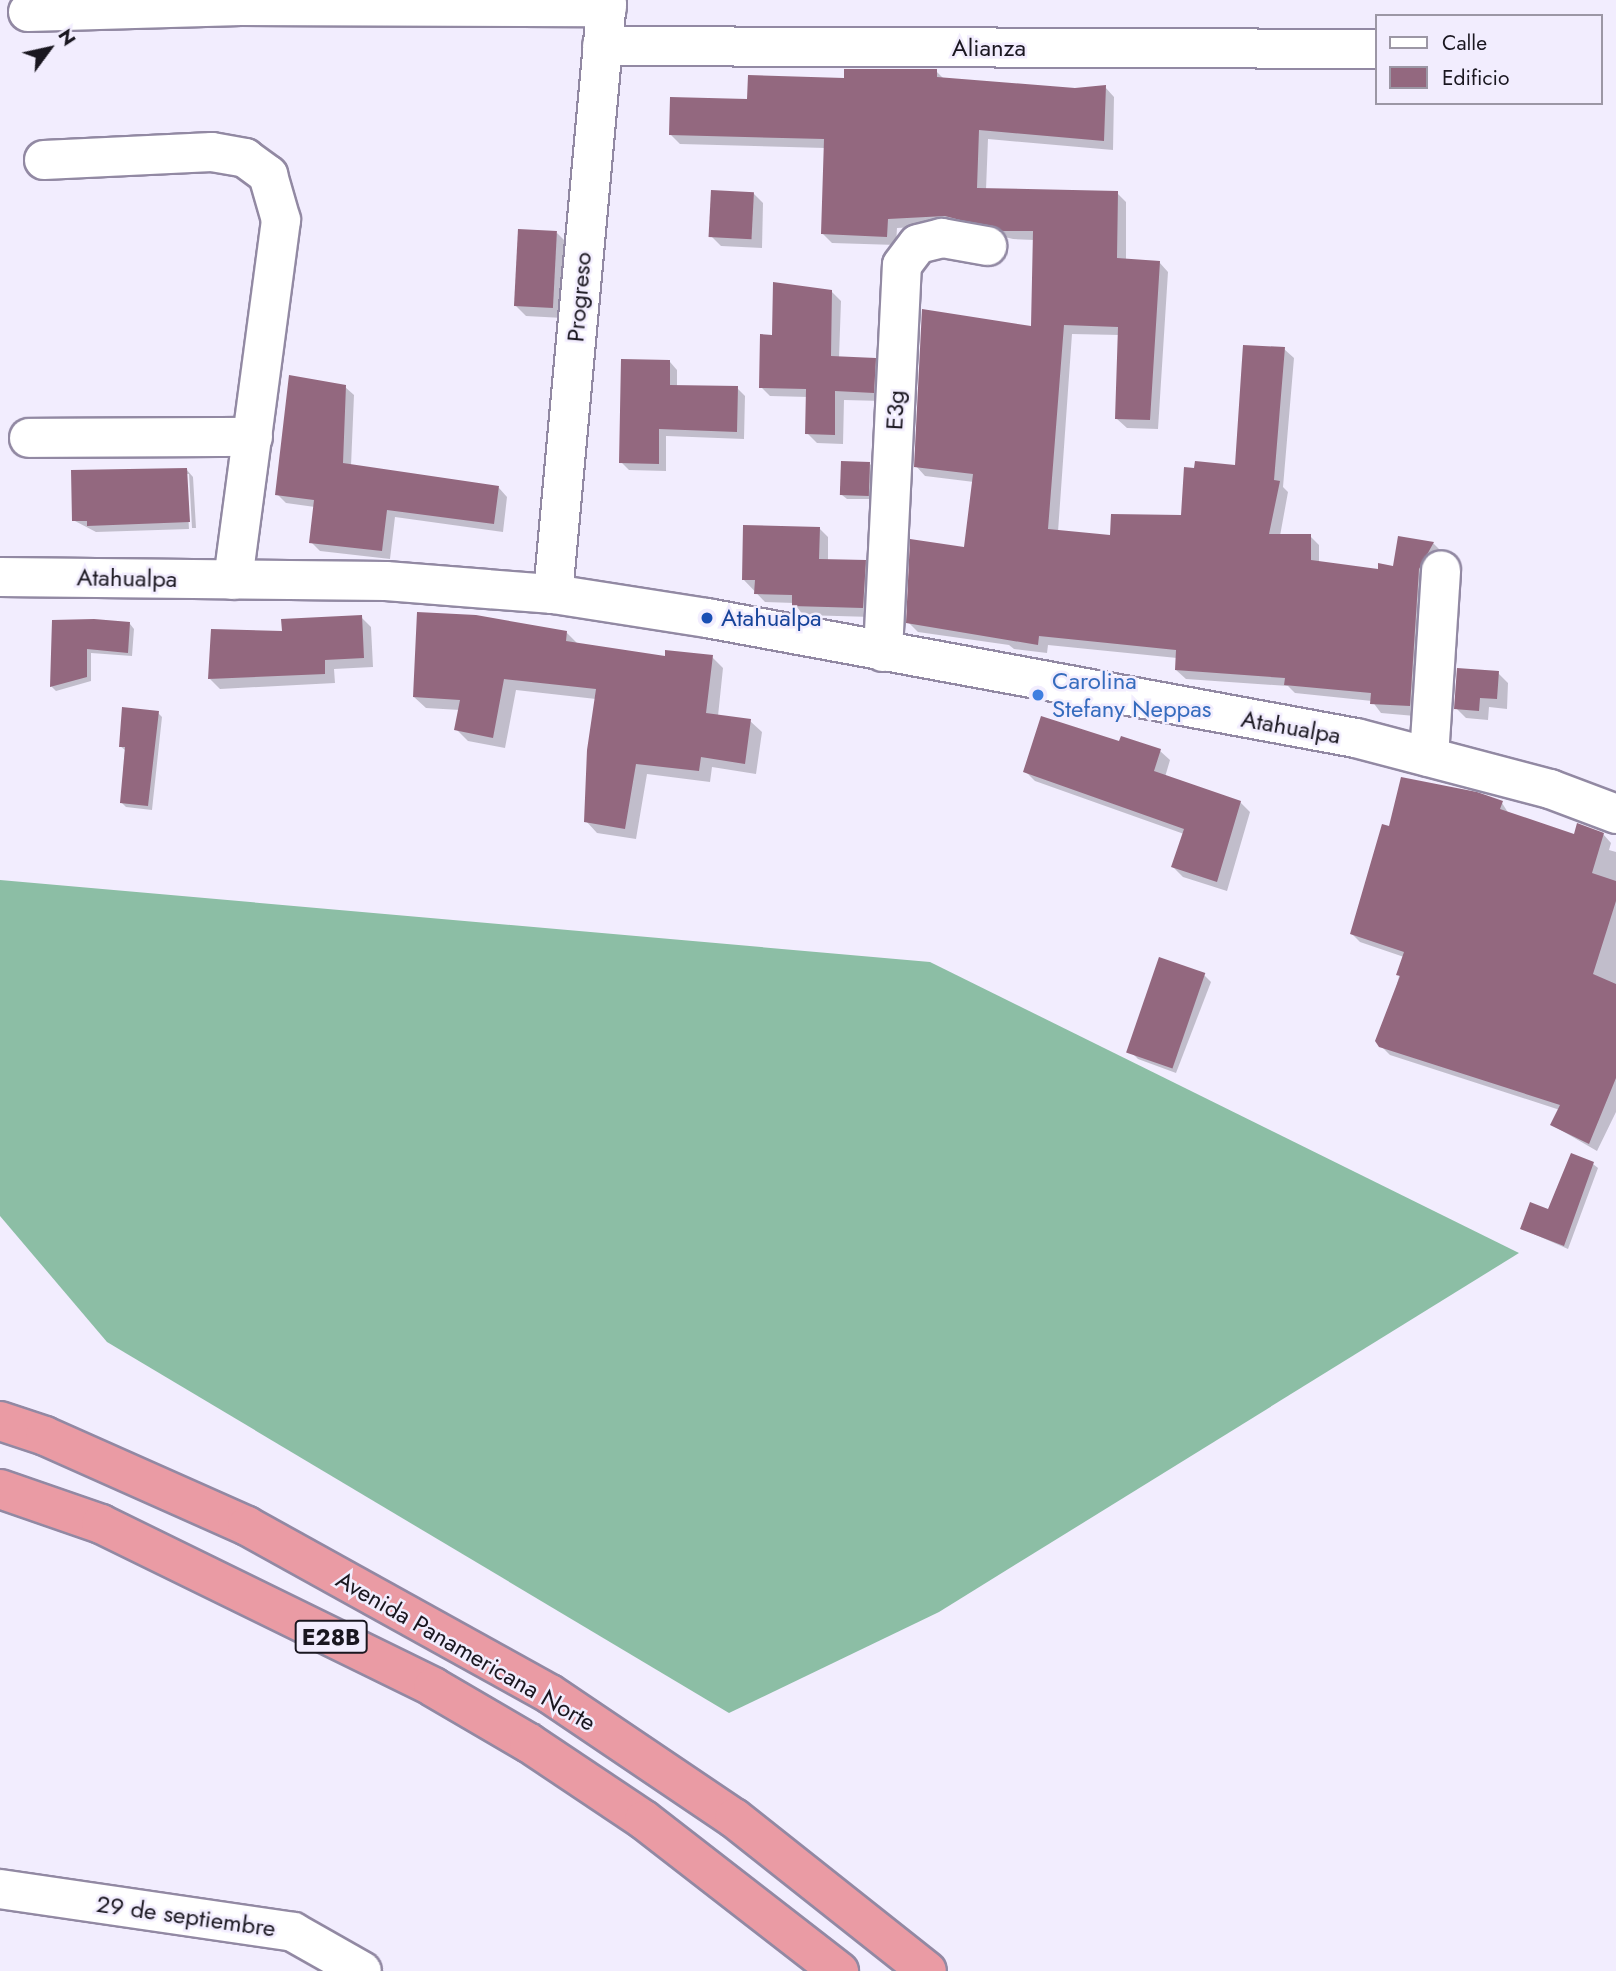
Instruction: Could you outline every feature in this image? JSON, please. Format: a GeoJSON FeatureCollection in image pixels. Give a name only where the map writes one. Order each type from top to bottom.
{"type":"FeatureCollection","features":[{"type":"Feature","properties":{"kind":"highway","name":"Avenida Panamericana Norte"},"geometry":{"type":"LineString","coordinates":[[0,1421],[45,1436],[247,1526],[551,1694],[734,1818],[927,1971]]}},
{"type":"Feature","properties":{"kind":"highway","name":"Avenida Panamericana Norte"},"geometry":{"type":"LineString","coordinates":[[0,1489],[101,1524],[433,1687],[529,1743],[644,1820],[839,1971]]}},
{"type":"Feature","properties":{"kind":"street"},"geometry":{"type":"LineString","coordinates":[[28,12],[241,6],[607,3]]}},
{"type":"Feature","properties":{"kind":"street","name":"Progreso"},"geometry":{"type":"LineString","coordinates":[[552,594],[607,3]]}},
{"type":"Feature","properties":{"kind":"street","name":"Alianza"},"geometry":{"type":"LineString","coordinates":[[602,46],[1374,50]]}},
{"type":"Feature","properties":{"kind":"street"},"geometry":{"type":"LineString","coordinates":[[44,160],[212,152],[245,158],[268,174],[281,219],[233,580]]}},
{"type":"Feature","properties":{"kind":"street","name":"E3g"},"geometry":{"type":"LineString","coordinates":[[883,652],[902,264],[918,244],[942,237],[987,246]]}},
{"type":"Feature","properties":{"kind":"street"},"geometry":{"type":"LineString","coordinates":[[29,438],[253,437]]}},
{"type":"Feature","properties":{"kind":"street"},"geometry":{"type":"LineString","coordinates":[[1429,757],[1441,570]]}},
{"type":"Feature","properties":{"kind":"street","name":"Atahualpa"},"geometry":{"type":"LineString","coordinates":[[0,577],[386,581],[552,594],[1356,738],[1572,795],[1616,814]]}},
{"type":"Feature","properties":{"kind":"street","name":"29 de septiembre"},"geometry":{"type":"LineString","coordinates":[[0,1889],[293,1932],[362,1971]]}},
{"type":"Feature","properties":{"kind":"green space"},"geometry":{"type":"Polygon","coordinates":[[[0,880],[930,962],[1519,1253],[939,1612],[729,1713],[107,1342],[0,1216],[0,880]]]}},
{"type":"Feature","properties":{"kind":"building"},"geometry":{"type":"Polygon","coordinates":[[[844,69],[937,69],[937,77],[1075,88],[1106,85],[1104,141],[979,130],[977,188],[1118,191],[1117,258],[1160,261],[1150,420],[1115,419],[1118,327],[1064,325],[1048,529],[1110,535],[1111,514],[1181,515],[1184,467],[1194,468],[1195,461],[1235,465],[1243,345],[1285,347],[1274,480],[1280,481],[1269,534],[1311,534],[1311,560],[1378,569],[1378,563],[1393,566],[1398,536],[1434,542],[1419,569],[1410,706],[1370,704],[1371,693],[1284,685],[1285,678],[1175,670],[1176,650],[1039,636],[1038,645],[906,623],[910,539],[964,547],[973,474],[914,467],[922,309],[1031,326],[1033,231],[1002,231],[945,216],[888,219],[887,237],[821,234],[824,139],[669,135],[670,97],[747,99],[748,75],[844,78],[844,69]]]}},
{"type":"Feature","properties":{"kind":"building"},"geometry":{"type":"Polygon","coordinates":[[[711,190],[754,192],[751,239],[709,237],[711,190]]]}},
{"type":"Feature","properties":{"kind":"building"},"geometry":{"type":"Polygon","coordinates":[[[518,229],[557,231],[553,308],[514,306],[518,229]]]}},
{"type":"Feature","properties":{"kind":"building"},"geometry":{"type":"Polygon","coordinates":[[[773,282],[832,290],[831,356],[876,358],[874,393],[835,391],[835,435],[805,434],[806,389],[759,388],[760,334],[772,335],[773,282]]]}},
{"type":"Feature","properties":{"kind":"building"},"geometry":{"type":"Polygon","coordinates":[[[621,359],[670,360],[670,385],[738,386],[737,432],[659,429],[659,464],[619,463],[621,359]]]}},
{"type":"Feature","properties":{"kind":"building"},"geometry":{"type":"Polygon","coordinates":[[[289,375],[346,385],[343,463],[499,486],[494,524],[387,510],[382,551],[309,543],[314,500],[275,495],[289,375]]]}},
{"type":"Feature","properties":{"kind":"building"},"geometry":{"type":"Polygon","coordinates":[[[841,461],[870,462],[869,496],[840,495],[841,461]]]}},
{"type":"Feature","properties":{"kind":"building"},"geometry":{"type":"Polygon","coordinates":[[[187,468],[190,522],[87,526],[87,521],[72,521],[71,470],[187,468]]]}},
{"type":"Feature","properties":{"kind":"building"},"geometry":{"type":"Polygon","coordinates":[[[743,525],[820,527],[819,559],[866,560],[863,608],[792,606],[792,595],[754,594],[755,580],[742,580],[743,525]]]}},
{"type":"Feature","properties":{"kind":"building"},"geometry":{"type":"Polygon","coordinates":[[[417,612],[476,615],[567,631],[566,641],[665,656],[665,650],[713,655],[706,713],[751,719],[745,764],[701,757],[699,771],[636,764],[625,829],[584,822],[587,750],[596,689],[504,679],[493,738],[454,730],[460,700],[413,697],[417,612]]]}},
{"type":"Feature","properties":{"kind":"building"},"geometry":{"type":"Polygon","coordinates":[[[362,615],[364,658],[325,660],[325,674],[208,679],[211,629],[282,631],[281,619],[362,615]]]}},
{"type":"Feature","properties":{"kind":"building"},"geometry":{"type":"Polygon","coordinates":[[[52,620],[130,622],[128,653],[87,649],[87,677],[50,687],[52,620]]]}},
{"type":"Feature","properties":{"kind":"building"},"geometry":{"type":"Polygon","coordinates":[[[1457,668],[1499,671],[1497,699],[1480,698],[1479,711],[1454,709],[1457,668]]]}},
{"type":"Feature","properties":{"kind":"building"},"geometry":{"type":"Polygon","coordinates":[[[122,707],[159,711],[148,806],[120,803],[125,747],[119,747],[122,707]]]}},
{"type":"Feature","properties":{"kind":"building"},"geometry":{"type":"Polygon","coordinates":[[[1041,716],[1119,741],[1121,736],[1161,749],[1154,771],[1241,801],[1217,882],[1171,867],[1184,829],[1023,772],[1041,716]]]}},
{"type":"Feature","properties":{"kind":"building"},"geometry":{"type":"Polygon","coordinates":[[[1401,777],[1477,792],[1503,801],[1500,809],[1574,834],[1577,823],[1604,833],[1592,873],[1616,881],[1616,901],[1593,974],[1616,984],[1616,1078],[1589,1144],[1550,1125],[1560,1105],[1379,1047],[1375,1041],[1400,976],[1396,975],[1404,952],[1350,934],[1382,824],[1389,826],[1401,777]]]}},
{"type":"Feature","properties":{"kind":"building"},"geometry":{"type":"Polygon","coordinates":[[[1159,957],[1205,973],[1172,1068],[1126,1052],[1159,957]]]}},
{"type":"Feature","properties":{"kind":"building"},"geometry":{"type":"Polygon","coordinates":[[[1571,1153],[1594,1162],[1564,1246],[1520,1229],[1530,1202],[1548,1209],[1571,1153]]]}},
{"type":"Feature","properties":{"kind":"place","name":"Atahualpa"},"geometry":{"type":"Point","coordinates":[707,618]}},
{"type":"Feature","properties":{"kind":"place","name":"Carolina Stefany Neppas"},"geometry":{"type":"Point","coordinates":[1038,695]}}]}
